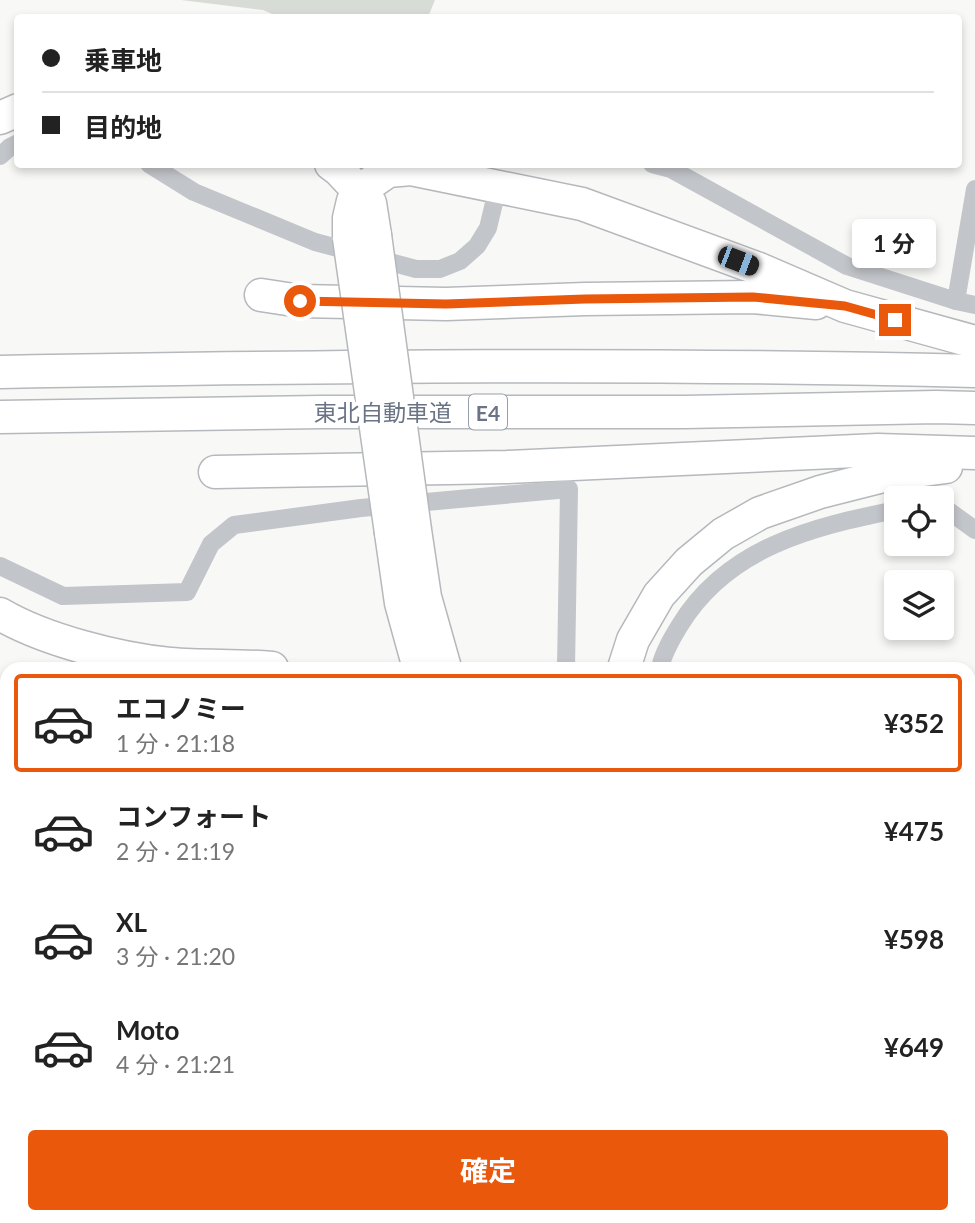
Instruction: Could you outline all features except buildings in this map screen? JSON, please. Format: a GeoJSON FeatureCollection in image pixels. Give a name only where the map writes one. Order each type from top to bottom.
{"type":"FeatureCollection","features":[{"type":"Feature","properties":{"kind":"highway"},"geometry":{"type":"LineString","coordinates":[[336,168],[359,191]]}},
{"type":"Feature","properties":{"kind":"highway"},"geometry":{"type":"LineString","coordinates":[[417,662],[401,603],[403,531],[362,237],[349,218],[353,201],[359,191],[388,172],[411,169],[582,204],[759,269],[845,306],[975,342]]}},
{"type":"Feature","properties":{"kind":"highway"},"geometry":{"type":"LineString","coordinates":[[261,295],[300,301],[446,304],[753,297],[845,306]]}},
{"type":"Feature","properties":{"kind":"highway","name":"東北自動車道"},"geometry":{"type":"LineString","coordinates":[[0,372],[332,366],[672,365],[975,371]]}},
{"type":"Feature","properties":{"kind":"highway","name":"東北自動車道"},"geometry":{"type":"LineString","coordinates":[[0,417],[975,408]]}},
{"type":"Feature","properties":{"kind":"highway"},"geometry":{"type":"LineString","coordinates":[[215,472],[507,467],[878,450],[975,453]]}},
{"type":"Feature","properties":{"kind":"highway"},"geometry":{"type":"LineString","coordinates":[[626,662],[633,640],[659,595],[689,562],[723,534],[760,513],[820,492],[887,475],[975,463]]}},
{"type":"Feature","properties":{"kind":"highway"},"geometry":{"type":"LineString","coordinates":[[403,531],[443,662]]}},
{"type":"Feature","properties":{"kind":"highway"},"geometry":{"type":"LineString","coordinates":[[0,614],[60,640],[158,662]]}},
{"type":"Feature","properties":{"kind":"street"},"geometry":{"type":"LineString","coordinates":[[0,156],[14,145]]}},
{"type":"Feature","properties":{"kind":"street"},"geometry":{"type":"LineString","coordinates":[[155,168],[194,192],[315,242],[416,269],[440,268],[460,261],[477,246],[488,228],[494,203]]}},
{"type":"Feature","properties":{"kind":"street"},"geometry":{"type":"LineString","coordinates":[[667,168],[847,266],[975,305]]}},
{"type":"Feature","properties":{"kind":"street"},"geometry":{"type":"LineString","coordinates":[[956,301],[975,189]]}},
{"type":"Feature","properties":{"kind":"street"},"geometry":{"type":"LineString","coordinates":[[0,566],[62,596],[187,592],[211,544],[234,525],[361,508],[569,489],[566,662]]}},
{"type":"Feature","properties":{"kind":"street"},"geometry":{"type":"LineString","coordinates":[[662,662],[671,640],[692,608],[733,568],[778,542],[850,519],[884,512]]}},
{"type":"Feature","properties":{"kind":"street"},"geometry":{"type":"LineString","coordinates":[[954,515],[975,530]]}},
{"type":"Feature","properties":{"kind":"shaded area"},"geometry":{"type":"Polygon","coordinates":[[[181,0],[435,0],[429,14],[272,14],[263,10],[181,0]]]}},
{"type":"Feature","properties":{"kind":"route"},"geometry":{"type":"LineString","coordinates":[[300,301],[446,304],[753,297],[845,306],[895,320]]}}]}
